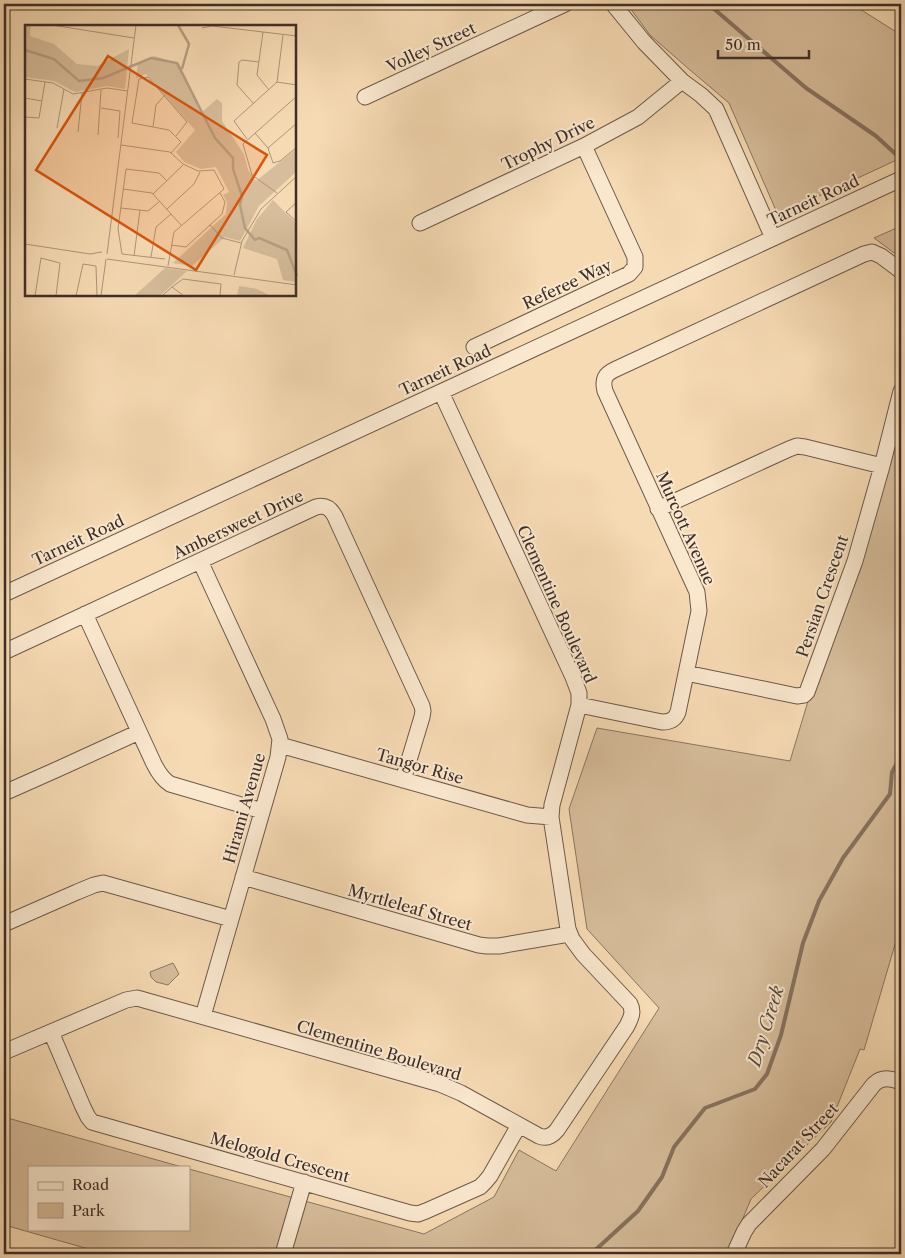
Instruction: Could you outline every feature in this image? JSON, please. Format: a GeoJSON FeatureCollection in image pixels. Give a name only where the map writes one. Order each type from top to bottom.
{"type":"FeatureCollection","features":[{"type":"Feature","properties":{"kind":"street","name":"Volley Street"},"geometry":{"type":"LineString","coordinates":[[365,97],[565,4]]}},
{"type":"Feature","properties":{"kind":"street"},"geometry":{"type":"LineString","coordinates":[[613,4],[644,42],[682,80],[701,94],[716,109],[772,238]]}},
{"type":"Feature","properties":{"kind":"street","name":"Trophy Drive"},"geometry":{"type":"LineString","coordinates":[[420,222],[584,146],[638,117],[682,80]]}},
{"type":"Feature","properties":{"kind":"street","name":"Referee Way"},"geometry":{"type":"LineString","coordinates":[[474,347],[629,274],[634,267],[635,257],[584,146]]}},
{"type":"Feature","properties":{"kind":"street","name":"Tarneit Road"},"geometry":{"type":"LineString","coordinates":[[4,594],[901,178]]}},
{"type":"Feature","properties":{"kind":"street","name":"Murcott Avenue"},"geometry":{"type":"LineString","coordinates":[[579,704],[662,722],[673,720],[678,712],[699,611],[697,592],[605,391],[604,379],[606,375],[864,254],[872,252],[881,256],[901,271]]}},
{"type":"Feature","properties":{"kind":"street","name":"Persian Crescent"},"geometry":{"type":"LineString","coordinates":[[686,673],[797,696],[804,695],[855,561],[901,391]]}},
{"type":"Feature","properties":{"kind":"street","name":"Clementine Boulevard"},"geometry":{"type":"LineString","coordinates":[[4,1052],[126,1000],[133,998],[143,999],[440,1084],[461,1093],[542,1137],[555,1133],[627,1026],[632,1015],[632,1007],[576,946],[570,934],[566,919],[551,817],[552,805],[579,704],[579,693],[441,392]]}},
{"type":"Feature","properties":{"kind":"street"},"geometry":{"type":"LineString","coordinates":[[658,509],[797,446],[805,446],[882,466]]}},
{"type":"Feature","properties":{"kind":"street","name":"Ambersweet Drive"},"geometry":{"type":"LineString","coordinates":[[4,652],[316,508],[324,506],[330,509],[338,521],[422,706],[422,717],[403,780]]}},
{"type":"Feature","properties":{"kind":"street","name":"Hirami Avenue"},"geometry":{"type":"LineString","coordinates":[[200,561],[273,719],[280,739],[262,811],[203,1016]]}},
{"type":"Feature","properties":{"kind":"street"},"geometry":{"type":"LineString","coordinates":[[85,614],[159,775],[164,781],[262,811]]}},
{"type":"Feature","properties":{"kind":"street"},"geometry":{"type":"LineString","coordinates":[[4,793],[139,732]]}},
{"type":"Feature","properties":{"kind":"street","name":"Tangor Rise"},"geometry":{"type":"LineString","coordinates":[[280,745],[527,815],[551,817]]}},
{"type":"Feature","properties":{"kind":"street","name":"Myrtleleaf Street"},"geometry":{"type":"LineString","coordinates":[[243,877],[478,945],[499,946],[570,934]]}},
{"type":"Feature","properties":{"kind":"street"},"geometry":{"type":"LineString","coordinates":[[4,924],[77,892],[103,883],[231,919]]}},
{"type":"Feature","properties":{"kind":"street","name":"Melogold Crescent"},"geometry":{"type":"LineString","coordinates":[[51,1032],[83,1107],[92,1122],[410,1213],[418,1214],[485,1182],[519,1125]]}},
{"type":"Feature","properties":{"kind":"street","name":"Nacarat Street"},"geometry":{"type":"LineString","coordinates":[[734,1254],[749,1224],[823,1149],[874,1084],[885,1078],[901,1082]]}},
{"type":"Feature","properties":{"kind":"street"},"geometry":{"type":"LineString","coordinates":[[283,1254],[304,1182]]}},
{"type":"Feature","properties":{"kind":"green space"},"geometry":{"type":"Polygon","coordinates":[[[627,4],[852,4],[901,35],[901,158],[778,215],[729,103],[650,35],[627,4]]]}},
{"type":"Feature","properties":{"kind":"green space"},"geometry":{"type":"Polygon","coordinates":[[[901,226],[901,258],[874,238],[901,226]]]}},
{"type":"Feature","properties":{"kind":"green space"},"geometry":{"type":"Polygon","coordinates":[[[901,392],[901,932],[896,941],[864,1050],[860,1049],[831,1122],[751,1199],[728,1254],[106,1254],[8,1226],[4,1217],[4,1117],[178,1166],[28,1166],[28,1230],[190,1230],[190,1169],[424,1234],[494,1197],[519,1150],[556,1171],[659,1008],[587,929],[569,809],[597,728],[790,761],[901,392]]]}},
{"type":"Feature","properties":{"kind":"green space"},"geometry":{"type":"Polygon","coordinates":[[[173,963],[179,974],[168,985],[156,982],[151,977],[150,972],[173,963]]]}},
{"type":"Feature","properties":{"kind":"waterway","name":"Dry Creek"},"geometry":{"type":"LineString","coordinates":[[709,4],[806,88],[876,136],[901,159]]}},
{"type":"Feature","properties":{"kind":"waterway","name":"Dry Creek"},"geometry":{"type":"LineString","coordinates":[[591,1254],[638,1211],[662,1177],[674,1147],[705,1108],[755,1089],[767,1074],[781,1035],[803,943],[819,901],[843,858],[890,794],[892,772],[901,756]]}}]}
